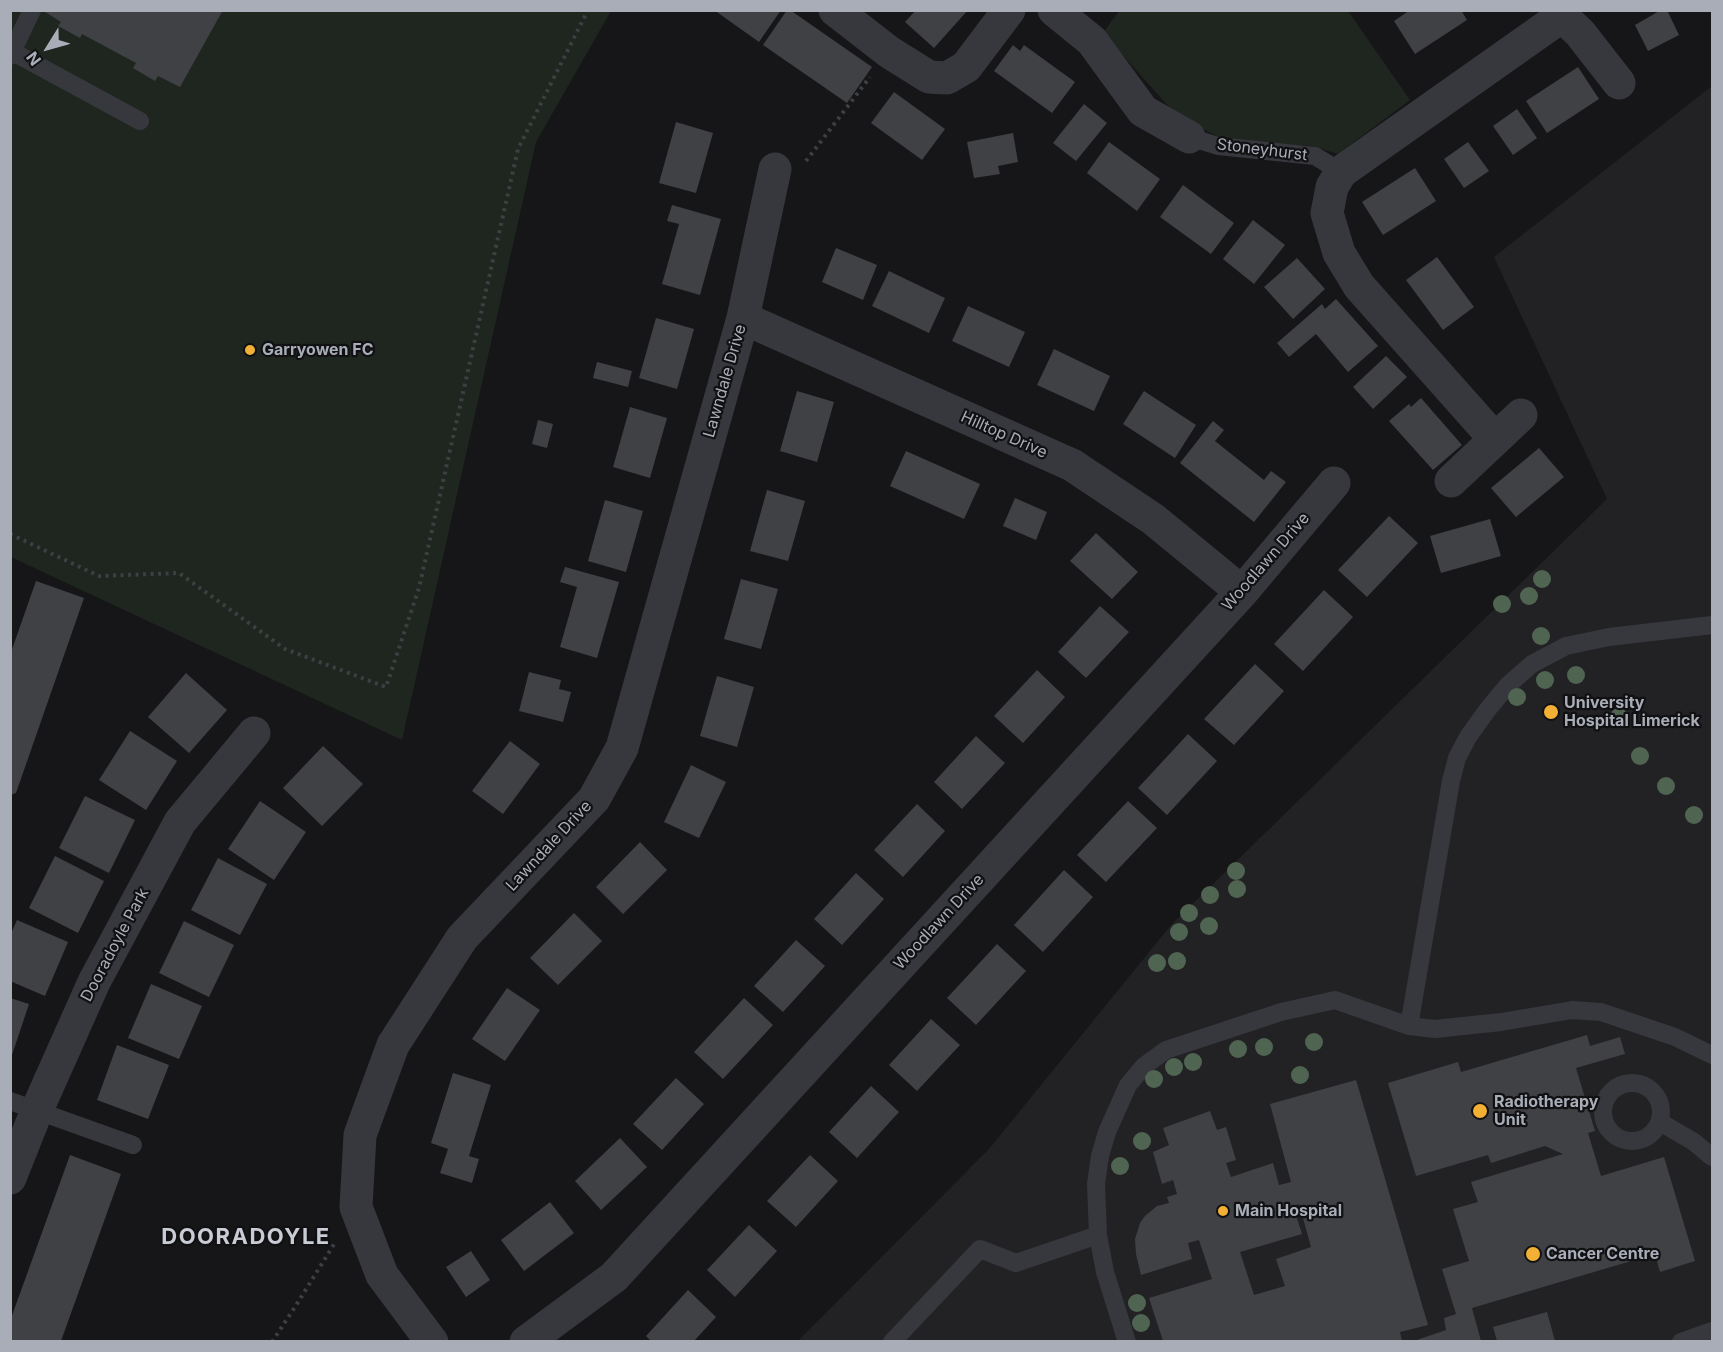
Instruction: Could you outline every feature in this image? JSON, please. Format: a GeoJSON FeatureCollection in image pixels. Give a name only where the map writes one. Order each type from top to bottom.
{"type":"FeatureCollection","features":[{"type":"Feature","properties":{"kind":"street"},"geometry":{"type":"LineString","coordinates":[[835,10],[889,52],[929,77],[947,78],[966,67],[1009,10]]}},
{"type":"Feature","properties":{"kind":"street","name":"Stoneyhurst"},"geometry":{"type":"LineString","coordinates":[[1054,10],[1092,40],[1143,111],[1189,137]]}},
{"type":"Feature","properties":{"kind":"street"},"geometry":{"type":"LineString","coordinates":[[1495,439],[1359,286],[1339,254],[1327,213],[1332,187],[1341,172],[1561,13],[1580,33],[1619,83]]}},
{"type":"Feature","properties":{"kind":"street","name":"Lawndale Drive"},"geometry":{"type":"LineString","coordinates":[[432,1341],[382,1275],[356,1207],[360,1135],[393,1045],[462,938],[594,799],[622,748],[743,318],[775,169]]}},
{"type":"Feature","properties":{"kind":"street","name":"Hilltop Drive"},"geometry":{"type":"LineString","coordinates":[[743,318],[1072,465],[1154,519],[1242,592]]}},
{"type":"Feature","properties":{"kind":"street"},"geometry":{"type":"LineString","coordinates":[[1451,481],[1521,415]]}},
{"type":"Feature","properties":{"kind":"street","name":"Woodlawn Drive"},"geometry":{"type":"LineString","coordinates":[[526,1341],[614,1276],[1242,592],[1334,483]]}},
{"type":"Feature","properties":{"kind":"street","name":"Dooradoyle Park"},"geometry":{"type":"LineString","coordinates":[[10,1178],[24,1105],[94,982],[180,822],[254,733]]}},
{"type":"Feature","properties":{"kind":"lane"},"geometry":{"type":"LineString","coordinates":[[32,10],[12,54],[140,121]]}},
{"type":"Feature","properties":{"kind":"lane","name":"Stoneyhurst"},"geometry":{"type":"LineString","coordinates":[[1189,137],[1218,146],[1315,156],[1341,172]]}},
{"type":"Feature","properties":{"kind":"lane"},"geometry":{"type":"LineString","coordinates":[[1409,1026],[1451,782],[1457,758],[1468,737],[1488,709],[1508,685],[1532,664],[1566,646],[1609,637],[1713,626]]}},
{"type":"Feature","properties":{"kind":"lane"},"geometry":{"type":"LineString","coordinates":[[1127,1341],[1105,1272],[1098,1235],[1096,1184],[1100,1156],[1107,1132],[1128,1085],[1154,1057],[1166,1050],[1281,1012],[1335,1000],[1409,1026],[1435,1029],[1501,1022],[1572,1010],[1601,1012],[1675,1037],[1713,1055]]}},
{"type":"Feature","properties":{"kind":"lane"},"geometry":{"type":"LineString","coordinates":[[24,1105],[133,1144]]}},
{"type":"Feature","properties":{"kind":"lane"},"geometry":{"type":"LineString","coordinates":[[1660,1122],[1713,1157]]}},
{"type":"Feature","properties":{"kind":"lane"},"geometry":{"type":"LineString","coordinates":[[892,1341],[980,1249],[1016,1263],[1098,1235]]}},
{"type":"Feature","properties":{"kind":"lane"},"geometry":{"type":"LineString","coordinates":[[1681,1341],[1713,1331]]}},
{"type":"Feature","properties":{"kind":"path"},"geometry":{"type":"LineString","coordinates":[[10,534],[99,576],[179,573],[285,649],[386,687],[419,588],[518,149],[588,10]]}},
{"type":"Feature","properties":{"kind":"path"},"geometry":{"type":"LineString","coordinates":[[775,169],[806,161],[889,52]]}},
{"type":"Feature","properties":{"kind":"path"},"geometry":{"type":"LineString","coordinates":[[272,1341],[296,1307],[356,1207]]}},
{"type":"Feature","properties":{"kind":"shaded area","name":"Garryowen FC"},"geometry":{"type":"Polygon","coordinates":[[[11,11],[611,11],[536,142],[402,740],[11,557],[11,11]]]}},
{"type":"Feature","properties":{"kind":"shaded area"},"geometry":{"type":"Polygon","coordinates":[[[1119,11],[1348,11],[1410,100],[1338,154],[1312,146],[1226,141],[1169,107],[1103,33],[1119,11]]]}},
{"type":"Feature","properties":{"kind":"shaded area","name":"University Hospital Limerick"},"geometry":{"type":"Polygon","coordinates":[[[1712,86],[1712,1341],[797,1342],[989,1149],[1171,925],[1607,499],[1494,257],[1712,86]]]}},
{"type":"Feature","properties":{"kind":"building"},"geometry":{"type":"Polygon","coordinates":[[[42,10],[223,10],[180,87],[158,76],[155,81],[133,68],[136,63],[82,34],[80,38],[58,26],[61,22],[42,10]]]}},
{"type":"Feature","properties":{"kind":"building"},"geometry":{"type":"Polygon","coordinates":[[[714,10],[781,10],[759,42],[714,10]]]}},
{"type":"Feature","properties":{"kind":"building"},"geometry":{"type":"Polygon","coordinates":[[[787,10],[872,67],[847,103],[763,45],[787,10]]]}},
{"type":"Feature","properties":{"kind":"building"},"geometry":{"type":"Polygon","coordinates":[[[916,10],[968,10],[934,48],[905,22],[916,10]]]}},
{"type":"Feature","properties":{"kind":"building"},"geometry":{"type":"Polygon","coordinates":[[[1410,10],[1461,10],[1467,20],[1415,54],[1394,21],[1410,10]]]}},
{"type":"Feature","properties":{"kind":"building"},"geometry":{"type":"Polygon","coordinates":[[[1661,10],[1667,10],[1679,35],[1648,51],[1635,25],[1661,10]]]}},
{"type":"Feature","properties":{"kind":"building"},"geometry":{"type":"Polygon","coordinates":[[[1013,45],[1020,51],[1024,45],[1075,82],[1052,113],[994,71],[1013,45]]]}},
{"type":"Feature","properties":{"kind":"building"},"geometry":{"type":"Polygon","coordinates":[[[1578,67],[1599,99],[1547,133],[1526,101],[1578,67]]]}},
{"type":"Feature","properties":{"kind":"building"},"geometry":{"type":"Polygon","coordinates":[[[894,92],[945,129],[922,160],[871,123],[894,92]]]}},
{"type":"Feature","properties":{"kind":"building"},"geometry":{"type":"Polygon","coordinates":[[[1084,104],[1107,123],[1076,161],[1053,143],[1084,104]]]}},
{"type":"Feature","properties":{"kind":"building"},"geometry":{"type":"Polygon","coordinates":[[[1517,109],[1537,138],[1513,155],[1493,126],[1517,109]]]}},
{"type":"Feature","properties":{"kind":"building"},"geometry":{"type":"Polygon","coordinates":[[[676,122],[713,133],[696,193],[659,183],[676,122]]]}},
{"type":"Feature","properties":{"kind":"building"},"geometry":{"type":"Polygon","coordinates":[[[1013,133],[1018,162],[998,166],[1000,174],[974,178],[967,142],[1013,133]]]}},
{"type":"Feature","properties":{"kind":"building"},"geometry":{"type":"Polygon","coordinates":[[[1109,142],[1160,179],[1137,211],[1087,173],[1109,142]]]}},
{"type":"Feature","properties":{"kind":"building"},"geometry":{"type":"Polygon","coordinates":[[[1468,142],[1489,171],[1464,188],[1444,159],[1468,142]]]}},
{"type":"Feature","properties":{"kind":"building"},"geometry":{"type":"Polygon","coordinates":[[[1415,168],[1436,201],[1383,235],[1362,202],[1415,168]]]}},
{"type":"Feature","properties":{"kind":"building"},"geometry":{"type":"Polygon","coordinates":[[[1183,185],[1234,223],[1211,254],[1160,217],[1183,185]]]}},
{"type":"Feature","properties":{"kind":"building"},"geometry":{"type":"Polygon","coordinates":[[[672,205],[721,219],[700,295],[662,284],[679,224],[667,221],[672,205]]]}},
{"type":"Feature","properties":{"kind":"building"},"geometry":{"type":"Polygon","coordinates":[[[1253,220],[1285,245],[1254,284],[1223,259],[1253,220]]]}},
{"type":"Feature","properties":{"kind":"building"},"geometry":{"type":"Polygon","coordinates":[[[836,248],[877,265],[863,300],[822,282],[836,248]]]}},
{"type":"Feature","properties":{"kind":"building"},"geometry":{"type":"Polygon","coordinates":[[[1437,257],[1474,307],[1443,330],[1406,280],[1437,257]]]}},
{"type":"Feature","properties":{"kind":"building"},"geometry":{"type":"Polygon","coordinates":[[[1297,258],[1325,289],[1293,319],[1264,287],[1297,258]]]}},
{"type":"Feature","properties":{"kind":"building"},"geometry":{"type":"Polygon","coordinates":[[[889,271],[945,298],[929,333],[872,306],[889,271]]]}},
{"type":"Feature","properties":{"kind":"building"},"geometry":{"type":"Polygon","coordinates":[[[1336,299],[1378,346],[1348,372],[1316,334],[1289,357],[1277,343],[1322,304],[1325,309],[1336,299]]]}},
{"type":"Feature","properties":{"kind":"building"},"geometry":{"type":"Polygon","coordinates":[[[968,306],[1025,332],[1009,367],[952,341],[968,306]]]}},
{"type":"Feature","properties":{"kind":"building"},"geometry":{"type":"Polygon","coordinates":[[[656,318],[694,329],[677,389],[639,378],[656,318]]]}},
{"type":"Feature","properties":{"kind":"building"},"geometry":{"type":"Polygon","coordinates":[[[1054,349],[1110,376],[1094,411],[1037,385],[1054,349]]]}},
{"type":"Feature","properties":{"kind":"building"},"geometry":{"type":"Polygon","coordinates":[[[1386,356],[1407,377],[1373,409],[1353,387],[1386,356]]]}},
{"type":"Feature","properties":{"kind":"building"},"geometry":{"type":"Polygon","coordinates":[[[597,362],[632,371],[628,387],[593,378],[597,362]]]}},
{"type":"Feature","properties":{"kind":"building"},"geometry":{"type":"Polygon","coordinates":[[[797,391],[834,402],[817,462],[780,451],[797,391]]]}},
{"type":"Feature","properties":{"kind":"building"},"geometry":{"type":"Polygon","coordinates":[[[1144,391],[1196,425],[1175,458],[1123,424],[1144,391]]]}},
{"type":"Feature","properties":{"kind":"building"},"geometry":{"type":"Polygon","coordinates":[[[1421,398],[1462,445],[1433,470],[1389,421],[1409,404],[1411,407],[1421,398]]]}},
{"type":"Feature","properties":{"kind":"building"},"geometry":{"type":"Polygon","coordinates":[[[630,407],[667,418],[650,478],[613,467],[630,407]]]}},
{"type":"Feature","properties":{"kind":"building"},"geometry":{"type":"Polygon","coordinates":[[[538,420],[553,424],[547,448],[532,444],[538,420]]]}},
{"type":"Feature","properties":{"kind":"building"},"geometry":{"type":"Polygon","coordinates":[[[1213,421],[1224,430],[1215,441],[1264,480],[1271,471],[1286,482],[1254,522],[1180,463],[1213,421]]]}},
{"type":"Feature","properties":{"kind":"building"},"geometry":{"type":"Polygon","coordinates":[[[1539,448],[1564,477],[1516,517],[1491,488],[1539,448]]]}},
{"type":"Feature","properties":{"kind":"building"},"geometry":{"type":"Polygon","coordinates":[[[906,451],[980,484],[964,519],[890,486],[906,451]]]}},
{"type":"Feature","properties":{"kind":"building"},"geometry":{"type":"Polygon","coordinates":[[[767,490],[805,501],[788,561],[750,551],[767,490]]]}},
{"type":"Feature","properties":{"kind":"building"},"geometry":{"type":"Polygon","coordinates":[[[1015,498],[1047,512],[1036,540],[1003,526],[1015,498]]]}},
{"type":"Feature","properties":{"kind":"building"},"geometry":{"type":"Polygon","coordinates":[[[605,500],[643,511],[626,572],[588,561],[605,500]]]}},
{"type":"Feature","properties":{"kind":"building"},"geometry":{"type":"Polygon","coordinates":[[[1389,516],[1418,543],[1367,597],[1338,570],[1389,516]]]}},
{"type":"Feature","properties":{"kind":"building"},"geometry":{"type":"Polygon","coordinates":[[[1490,519],[1501,556],[1441,573],[1430,536],[1490,519]]]}},
{"type":"Feature","properties":{"kind":"building"},"geometry":{"type":"Polygon","coordinates":[[[1096,533],[1138,572],[1112,599],[1070,561],[1096,533]]]}},
{"type":"Feature","properties":{"kind":"building"},"geometry":{"type":"Polygon","coordinates":[[[565,567],[619,582],[597,658],[560,647],[577,587],[560,582],[565,567]]]}},
{"type":"Feature","properties":{"kind":"building"},"geometry":{"type":"Polygon","coordinates":[[[741,579],[778,589],[761,649],[724,639],[741,579]]]}},
{"type":"Feature","properties":{"kind":"building"},"geometry":{"type":"Polygon","coordinates":[[[36,581],[84,598],[16,793],[10,795],[10,655],[36,581]]]}},
{"type":"Feature","properties":{"kind":"building"},"geometry":{"type":"Polygon","coordinates":[[[1324,590],[1353,617],[1303,671],[1274,644],[1324,590]]]}},
{"type":"Feature","properties":{"kind":"building"},"geometry":{"type":"Polygon","coordinates":[[[1100,606],[1129,632],[1086,678],[1058,652],[1100,606]]]}},
{"type":"Feature","properties":{"kind":"building"},"geometry":{"type":"Polygon","coordinates":[[[1255,664],[1284,691],[1234,745],[1204,719],[1255,664]]]}},
{"type":"Feature","properties":{"kind":"building"},"geometry":{"type":"Polygon","coordinates":[[[1037,670],[1065,697],[1023,743],[994,716],[1037,670]]]}},
{"type":"Feature","properties":{"kind":"building"},"geometry":{"type":"Polygon","coordinates":[[[529,672],[561,680],[559,689],[571,692],[563,722],[519,711],[529,672]]]}},
{"type":"Feature","properties":{"kind":"building"},"geometry":{"type":"Polygon","coordinates":[[[186,673],[227,710],[189,753],[148,717],[186,673]]]}},
{"type":"Feature","properties":{"kind":"building"},"geometry":{"type":"Polygon","coordinates":[[[717,676],[754,687],[737,747],[700,736],[717,676]]]}},
{"type":"Feature","properties":{"kind":"building"},"geometry":{"type":"Polygon","coordinates":[[[130,731],[177,761],[146,810],[99,780],[130,731]]]}},
{"type":"Feature","properties":{"kind":"building"},"geometry":{"type":"Polygon","coordinates":[[[1188,734],[1217,761],[1167,815],[1138,788],[1188,734]]]}},
{"type":"Feature","properties":{"kind":"building"},"geometry":{"type":"Polygon","coordinates":[[[976,736],[1005,763],[962,809],[934,782],[976,736]]]}},
{"type":"Feature","properties":{"kind":"building"},"geometry":{"type":"Polygon","coordinates":[[[510,741],[540,764],[503,814],[472,791],[510,741]]]}},
{"type":"Feature","properties":{"kind":"building"},"geometry":{"type":"Polygon","coordinates":[[[323,746],[363,784],[322,826],[283,788],[323,746]]]}},
{"type":"Feature","properties":{"kind":"building"},"geometry":{"type":"Polygon","coordinates":[[[691,765],[726,782],[699,838],[664,822],[691,765]]]}},
{"type":"Feature","properties":{"kind":"building"},"geometry":{"type":"Polygon","coordinates":[[[85,796],[135,820],[109,873],[59,848],[85,796]]]}},
{"type":"Feature","properties":{"kind":"building"},"geometry":{"type":"Polygon","coordinates":[[[260,801],[306,832],[274,880],[228,849],[260,801]]]}},
{"type":"Feature","properties":{"kind":"building"},"geometry":{"type":"Polygon","coordinates":[[[1128,801],[1157,828],[1106,882],[1077,855],[1128,801]]]}},
{"type":"Feature","properties":{"kind":"building"},"geometry":{"type":"Polygon","coordinates":[[[917,804],[945,831],[903,877],[874,850],[917,804]]]}},
{"type":"Feature","properties":{"kind":"building"},"geometry":{"type":"Polygon","coordinates":[[[640,842],[667,870],[623,914],[596,887],[640,842]]]}},
{"type":"Feature","properties":{"kind":"building"},"geometry":{"type":"Polygon","coordinates":[[[55,856],[104,881],[78,933],[29,908],[55,856]]]}},
{"type":"Feature","properties":{"kind":"building"},"geometry":{"type":"Polygon","coordinates":[[[218,858],[267,884],[240,935],[191,910],[218,858]]]}},
{"type":"Feature","properties":{"kind":"building"},"geometry":{"type":"Polygon","coordinates":[[[1064,870],[1093,897],[1043,952],[1014,925],[1064,870]]]}},
{"type":"Feature","properties":{"kind":"building"},"geometry":{"type":"Polygon","coordinates":[[[856,873],[884,899],[842,945],[814,919],[856,873]]]}},
{"type":"Feature","properties":{"kind":"building"},"geometry":{"type":"Polygon","coordinates":[[[574,913],[602,941],[558,985],[530,958],[574,913]]]}},
{"type":"Feature","properties":{"kind":"building"},"geometry":{"type":"Polygon","coordinates":[[[17,920],[68,942],[45,996],[10,981],[10,936],[17,920]]]}},
{"type":"Feature","properties":{"kind":"building"},"geometry":{"type":"Polygon","coordinates":[[[184,921],[234,945],[209,997],[159,973],[184,921]]]}},
{"type":"Feature","properties":{"kind":"building"},"geometry":{"type":"Polygon","coordinates":[[[796,940],[825,966],[783,1012],[754,986],[796,940]]]}},
{"type":"Feature","properties":{"kind":"building"},"geometry":{"type":"Polygon","coordinates":[[[997,944],[1026,971],[976,1025],[947,998],[997,944]]]}},
{"type":"Feature","properties":{"kind":"building"},"geometry":{"type":"Polygon","coordinates":[[[151,984],[202,1006],[179,1059],[128,1038],[151,984]]]}},
{"type":"Feature","properties":{"kind":"building"},"geometry":{"type":"Polygon","coordinates":[[[507,988],[540,1010],[505,1061],[472,1039],[507,988]]]}},
{"type":"Feature","properties":{"kind":"building"},"geometry":{"type":"Polygon","coordinates":[[[10,998],[29,1004],[11,1058],[10,1058],[10,998]]]}},
{"type":"Feature","properties":{"kind":"building"},"geometry":{"type":"Polygon","coordinates":[[[744,998],[773,1025],[723,1079],[694,1052],[744,998]]]}},
{"type":"Feature","properties":{"kind":"building"},"geometry":{"type":"Polygon","coordinates":[[[931,1019],[960,1045],[917,1091],[889,1065],[931,1019]]]}},
{"type":"Feature","properties":{"kind":"building"},"geometry":{"type":"Polygon","coordinates":[[[1587,1035],[1590,1046],[1620,1037],[1625,1054],[1576,1068],[1595,1131],[1588,1133],[1601,1176],[1664,1157],[1695,1261],[1660,1272],[1655,1254],[1472,1308],[1481,1341],[1414,1341],[1446,1330],[1444,1318],[1456,1314],[1442,1269],[1469,1261],[1453,1209],[1478,1202],[1471,1182],[1563,1154],[1545,1146],[1491,1163],[1488,1155],[1416,1176],[1388,1083],[1458,1062],[1461,1072],[1587,1035]]]}},
{"type":"Feature","properties":{"kind":"building"},"geometry":{"type":"Polygon","coordinates":[[[117,1045],[169,1065],[148,1119],[97,1100],[117,1045]]]}},
{"type":"Feature","properties":{"kind":"building"},"geometry":{"type":"Polygon","coordinates":[[[453,1073],[491,1085],[469,1156],[479,1159],[472,1183],[440,1173],[448,1149],[431,1143],[453,1073]]]}},
{"type":"Feature","properties":{"kind":"building"},"geometry":{"type":"Polygon","coordinates":[[[676,1078],[704,1104],[662,1150],[633,1124],[676,1078]]]}},
{"type":"Feature","properties":{"kind":"building","name":"Main Hospital"},"geometry":{"type":"Polygon","coordinates":[[[1356,1080],[1428,1325],[1400,1332],[1402,1341],[1163,1341],[1149,1298],[1212,1279],[1199,1240],[1188,1243],[1192,1259],[1141,1275],[1135,1239],[1140,1223],[1157,1206],[1169,1203],[1167,1197],[1177,1194],[1173,1180],[1162,1184],[1153,1152],[1169,1145],[1163,1128],[1210,1111],[1217,1130],[1226,1127],[1236,1160],[1226,1163],[1231,1177],[1273,1163],[1279,1185],[1291,1182],[1270,1104],[1356,1080]],[[1299,1204],[1293,1206],[1302,1234],[1240,1252],[1254,1295],[1285,1286],[1276,1259],[1311,1247],[1299,1204]]]}},
{"type":"Feature","properties":{"kind":"building"},"geometry":{"type":"Polygon","coordinates":[[[871,1086],[899,1112],[857,1158],[829,1132],[871,1086]]]}},
{"type":"Feature","properties":{"kind":"building"},"geometry":{"type":"Polygon","coordinates":[[[620,1138],[647,1167],[601,1210],[575,1181],[620,1138]]]}},
{"type":"Feature","properties":{"kind":"building"},"geometry":{"type":"Polygon","coordinates":[[[70,1155],[121,1174],[61,1341],[10,1341],[10,1321],[70,1155]]]}},
{"type":"Feature","properties":{"kind":"building"},"geometry":{"type":"Polygon","coordinates":[[[810,1155],[838,1181],[796,1227],[767,1201],[810,1155]]]}},
{"type":"Feature","properties":{"kind":"building"},"geometry":{"type":"Polygon","coordinates":[[[550,1202],[574,1233],[524,1271],[501,1240],[550,1202]]]}},
{"type":"Feature","properties":{"kind":"building"},"geometry":{"type":"Polygon","coordinates":[[[749,1225],[777,1251],[735,1297],[707,1270],[749,1225]]]}},
{"type":"Feature","properties":{"kind":"building"},"geometry":{"type":"Polygon","coordinates":[[[471,1251],[490,1280],[466,1297],[446,1267],[471,1251]]]}},
{"type":"Feature","properties":{"kind":"building"},"geometry":{"type":"Polygon","coordinates":[[[688,1290],[716,1317],[694,1341],[651,1341],[646,1336],[688,1290]]]}},
{"type":"Feature","properties":{"kind":"building"},"geometry":{"type":"Polygon","coordinates":[[[1547,1312],[1555,1341],[1497,1341],[1493,1327],[1547,1312]]]}},
{"type":"Feature","properties":{"kind":"place","name":"Garryowen FC"},"geometry":{"type":"Point","coordinates":[250,350]}},
{"type":"Feature","properties":{"kind":"place","name":"University Hospital Limerick"},"geometry":{"type":"Point","coordinates":[1551,712]}},
{"type":"Feature","properties":{"kind":"place","name":"Radiotherapy Unit"},"geometry":{"type":"Point","coordinates":[1480,1111]}},
{"type":"Feature","properties":{"kind":"place","name":"Main Hospital"},"geometry":{"type":"Point","coordinates":[1223,1211]}},
{"type":"Feature","properties":{"kind":"place","name":"Cancer Centre"},"geometry":{"type":"Point","coordinates":[1533,1254]}},
{"type":"Feature","properties":{"kind":"district","name":"DOORADOYLE"},"geometry":{"type":"Point","coordinates":[246,1237]}}]}
